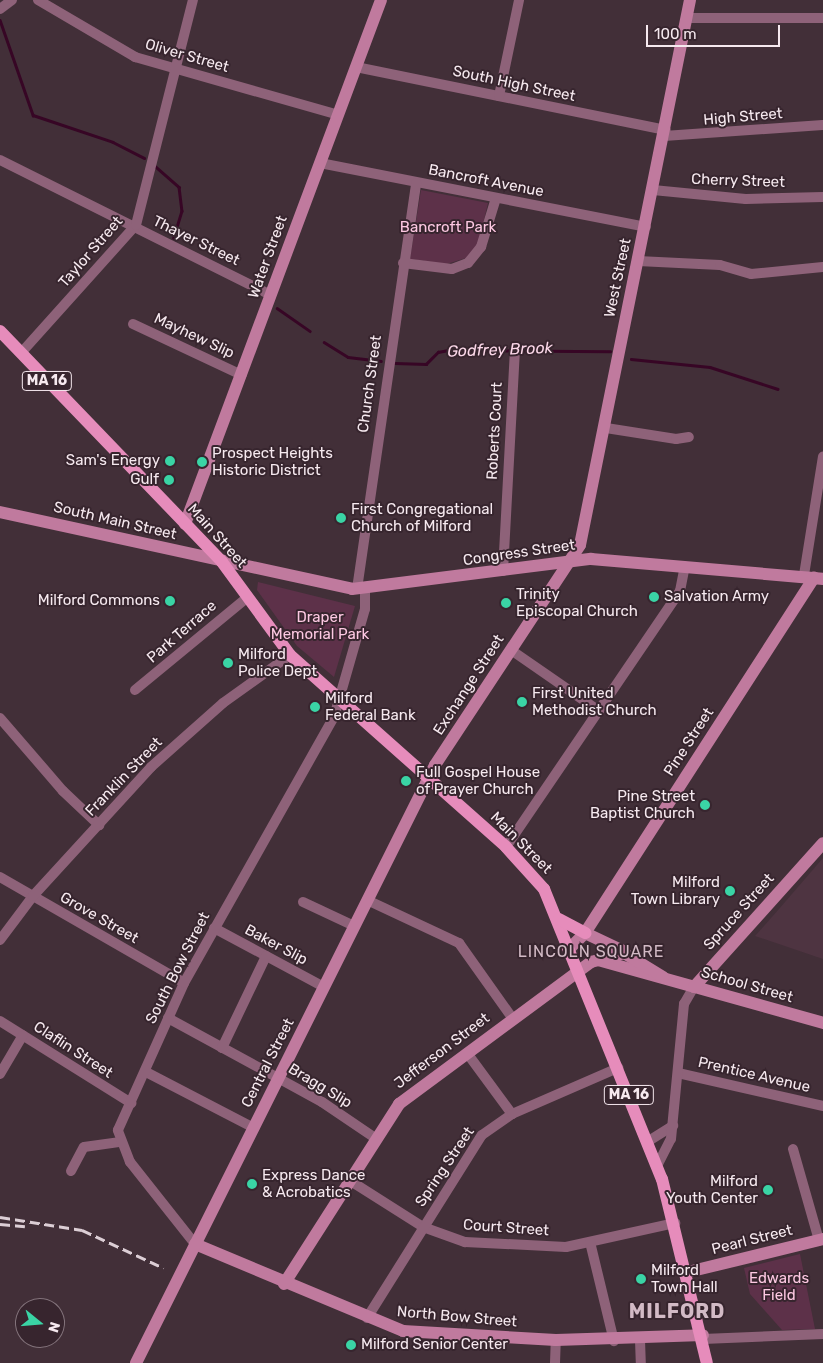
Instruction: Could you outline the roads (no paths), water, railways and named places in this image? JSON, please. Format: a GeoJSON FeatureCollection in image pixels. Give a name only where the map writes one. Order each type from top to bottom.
{"type":"FeatureCollection","features":[{"type":"Feature","properties":{"kind":"main road","name":"Main Street"},"geometry":{"type":"LineString","coordinates":[[0,331],[222,562],[290,655],[506,847],[537,880],[558,918],[579,968],[657,1166],[688,1272],[707,1363]]}},
{"type":"Feature","properties":{"kind":"main road"},"geometry":{"type":"LineString","coordinates":[[558,918],[585,933]]}},
{"type":"Feature","properties":{"kind":"street"},"geometry":{"type":"LineString","coordinates":[[0,9],[12,0]]}},
{"type":"Feature","properties":{"kind":"street","name":"Oliver Street"},"geometry":{"type":"LineString","coordinates":[[38,0],[126,53],[338,115]]}},
{"type":"Feature","properties":{"kind":"street","name":"Taylor Street"},"geometry":{"type":"LineString","coordinates":[[21,353],[134,227],[192,0]]}},
{"type":"Feature","properties":{"kind":"street","name":"Water Street"},"geometry":{"type":"LineString","coordinates":[[185,524],[381,0]]}},
{"type":"Feature","properties":{"kind":"street"},"geometry":{"type":"LineString","coordinates":[[499,96],[519,0]]}},
{"type":"Feature","properties":{"kind":"street","name":"West Street"},"geometry":{"type":"LineString","coordinates":[[571,560],[580,545],[606,428],[690,0]]}},
{"type":"Feature","properties":{"kind":"street"},"geometry":{"type":"LineString","coordinates":[[686,18],[823,18]]}},
{"type":"Feature","properties":{"kind":"street","name":"South High Street"},"geometry":{"type":"LineString","coordinates":[[356,67],[499,96],[665,133]]}},
{"type":"Feature","properties":{"kind":"street","name":"High Street"},"geometry":{"type":"LineString","coordinates":[[665,133],[823,125]]}},
{"type":"Feature","properties":{"kind":"street","name":"Thayer Street"},"geometry":{"type":"LineString","coordinates":[[0,160],[271,296]]}},
{"type":"Feature","properties":{"kind":"street","name":"Bancroft Avenue"},"geometry":{"type":"LineString","coordinates":[[320,163],[646,227]]}},
{"type":"Feature","properties":{"kind":"street","name":"Church Street"},"geometry":{"type":"LineString","coordinates":[[339,700],[365,609],[361,589],[403,264],[416,182]]}},
{"type":"Feature","properties":{"kind":"street","name":"Cherry Street"},"geometry":{"type":"LineString","coordinates":[[653,190],[746,200],[823,197]]}},
{"type":"Feature","properties":{"kind":"street"},"geometry":{"type":"LineString","coordinates":[[403,264],[452,269],[468,263],[480,250],[496,198]]}},
{"type":"Feature","properties":{"kind":"street"},"geometry":{"type":"LineString","coordinates":[[638,261],[720,266],[751,274],[823,267]]}},
{"type":"Feature","properties":{"kind":"street","name":"Mayhew Slip"},"geometry":{"type":"LineString","coordinates":[[133,324],[242,375]]}},
{"type":"Feature","properties":{"kind":"street","name":"Roberts Court"},"geometry":{"type":"LineString","coordinates":[[504,571],[515,352]]}},
{"type":"Feature","properties":{"kind":"street"},"geometry":{"type":"LineString","coordinates":[[606,428],[676,439],[689,437]]}},
{"type":"Feature","properties":{"kind":"street"},"geometry":{"type":"LineString","coordinates":[[814,577],[823,457]]}},
{"type":"Feature","properties":{"kind":"street","name":"South Main Street"},"geometry":{"type":"LineString","coordinates":[[2,514],[222,562]]}},
{"type":"Feature","properties":{"kind":"street","name":"Congress Street"},"geometry":{"type":"LineString","coordinates":[[222,562],[361,589],[504,571],[571,560],[685,566],[814,577]]}},
{"type":"Feature","properties":{"kind":"street","name":"Exchange Street"},"geometry":{"type":"LineString","coordinates":[[428,778],[571,560]]}},
{"type":"Feature","properties":{"kind":"street"},"geometry":{"type":"LineString","coordinates":[[506,847],[680,590],[685,566]]}},
{"type":"Feature","properties":{"kind":"street","name":"Pine Street"},"geometry":{"type":"LineString","coordinates":[[570,948],[585,933],[814,577]]}},
{"type":"Feature","properties":{"kind":"street","name":"Park Terrace"},"geometry":{"type":"LineString","coordinates":[[135,690],[248,597]]}},
{"type":"Feature","properties":{"kind":"street"},"geometry":{"type":"LineString","coordinates":[[512,650],[600,710]]}},
{"type":"Feature","properties":{"kind":"street","name":"Franklin Street"},"geometry":{"type":"LineString","coordinates":[[0,940],[33,896],[191,730],[290,655]]}},
{"type":"Feature","properties":{"kind":"street","name":"South Bow Street"},"geometry":{"type":"LineString","coordinates":[[119,1142],[118,1130],[146,1072],[184,983],[334,717],[339,700]]}},
{"type":"Feature","properties":{"kind":"street"},"geometry":{"type":"LineString","coordinates":[[0,718],[63,792],[99,825]]}},
{"type":"Feature","properties":{"kind":"street","name":"Central Street"},"geometry":{"type":"LineString","coordinates":[[136,1363],[428,778]]}},
{"type":"Feature","properties":{"kind":"street","name":"Spruce Street"},"geometry":{"type":"LineString","coordinates":[[657,1166],[670,1145],[684,1004],[694,987],[823,843]]}},
{"type":"Feature","properties":{"kind":"street","name":"Grove Street"},"geometry":{"type":"LineString","coordinates":[[0,877],[184,983]]}},
{"type":"Feature","properties":{"kind":"street"},"geometry":{"type":"LineString","coordinates":[[367,900],[460,943],[513,1019]]}},
{"type":"Feature","properties":{"kind":"street"},"geometry":{"type":"LineString","coordinates":[[303,902],[354,926]]}},
{"type":"Feature","properties":{"kind":"street","name":"Baker Slip"},"geometry":{"type":"LineString","coordinates":[[214,928],[324,987]]}},
{"type":"Feature","properties":{"kind":"street","name":"School Street"},"geometry":{"type":"LineString","coordinates":[[585,933],[630,955],[663,977]]}},
{"type":"Feature","properties":{"kind":"street"},"geometry":{"type":"LineString","coordinates":[[579,968],[614,952],[630,955]]}},
{"type":"Feature","properties":{"kind":"street"},"geometry":{"type":"LineString","coordinates":[[222,1048],[266,956]]}},
{"type":"Feature","properties":{"kind":"street","name":"School Street"},"geometry":{"type":"LineString","coordinates":[[598,960],[639,974],[663,977],[823,1023]]}},
{"type":"Feature","properties":{"kind":"street","name":"Jefferson Street"},"geometry":{"type":"LineString","coordinates":[[284,1284],[399,1104],[579,968]]}},
{"type":"Feature","properties":{"kind":"street","name":"Bragg Slip"},"geometry":{"type":"LineString","coordinates":[[168,1018],[278,1078],[376,1138]]}},
{"type":"Feature","properties":{"kind":"street","name":"Claflin Street"},"geometry":{"type":"LineString","coordinates":[[0,1021],[131,1103]]}},
{"type":"Feature","properties":{"kind":"street"},"geometry":{"type":"LineString","coordinates":[[0,1074],[23,1035]]}},
{"type":"Feature","properties":{"kind":"street"},"geometry":{"type":"LineString","coordinates":[[467,1053],[512,1114]]}},
{"type":"Feature","properties":{"kind":"street","name":"Spring Street"},"geometry":{"type":"LineString","coordinates":[[367,1318],[478,1140],[512,1114],[618,1068]]}},
{"type":"Feature","properties":{"kind":"street"},"geometry":{"type":"LineString","coordinates":[[146,1072],[254,1128]]}},
{"type":"Feature","properties":{"kind":"street","name":"Prentice Avenue"},"geometry":{"type":"LineString","coordinates":[[678,1073],[823,1106]]}},
{"type":"Feature","properties":{"kind":"street"},"geometry":{"type":"LineString","coordinates":[[647,1142],[666,1134],[673,1125]]}},
{"type":"Feature","properties":{"kind":"street"},"geometry":{"type":"LineString","coordinates":[[71,1171],[84,1147],[119,1142],[130,1162],[195,1244]]}},
{"type":"Feature","properties":{"kind":"street"},"geometry":{"type":"LineString","coordinates":[[793,1149],[821,1240]]}},
{"type":"Feature","properties":{"kind":"street","name":"Court Street"},"geometry":{"type":"LineString","coordinates":[[349,1180],[423,1226],[465,1242],[566,1247],[675,1223]]}},
{"type":"Feature","properties":{"kind":"street","name":"Pearl Street"},"geometry":{"type":"LineString","coordinates":[[688,1272],[821,1240]]}},
{"type":"Feature","properties":{"kind":"street"},"geometry":{"type":"LineString","coordinates":[[590,1242],[614,1341]]}},
{"type":"Feature","properties":{"kind":"street","name":"North Bow Street"},"geometry":{"type":"LineString","coordinates":[[195,1244],[284,1284],[404,1331],[556,1340],[614,1341],[703,1337]]}},
{"type":"Feature","properties":{"kind":"street"},"geometry":{"type":"LineString","coordinates":[[703,1337],[823,1334]]}},
{"type":"Feature","properties":{"kind":"street"},"geometry":{"type":"LineString","coordinates":[[554,1363],[556,1340]]}},
{"type":"Feature","properties":{"kind":"street"},"geometry":{"type":"LineString","coordinates":[[640,1340],[640,1363]]}},
{"type":"Feature","properties":{"kind":"waterway","name":"Godfrey Brook"},"geometry":{"type":"LineString","coordinates":[[0,20],[33,115],[113,142],[144,158]]}},
{"type":"Feature","properties":{"kind":"waterway","name":"Godfrey Brook"},"geometry":{"type":"LineString","coordinates":[[155,166],[179,187],[182,211],[174,238]]}},
{"type":"Feature","properties":{"kind":"waterway","name":"Godfrey Brook"},"geometry":{"type":"LineString","coordinates":[[277,308],[310,331]]}},
{"type":"Feature","properties":{"kind":"waterway","name":"Godfrey Brook"},"geometry":{"type":"LineString","coordinates":[[324,342],[348,357],[381,361]]}},
{"type":"Feature","properties":{"kind":"waterway","name":"Godfrey Brook"},"geometry":{"type":"LineString","coordinates":[[395,363],[426,364],[438,352],[448,350],[610,351]]}},
{"type":"Feature","properties":{"kind":"waterway","name":"Godfrey Brook"},"geometry":{"type":"LineString","coordinates":[[631,359],[710,367],[778,389]]}},
{"type":"Feature","properties":{"kind":"railway"},"geometry":{"type":"LineString","coordinates":[[0,1217],[82,1230],[164,1268]]}},
{"type":"Feature","properties":{"kind":"railway"},"geometry":{"type":"LineString","coordinates":[[0,1224],[25,1226]]}},
{"type":"Feature","properties":{"kind":"place","name":"Sam's Energy"},"geometry":{"type":"Point","coordinates":[170,461]}},
{"type":"Feature","properties":{"kind":"place","name":"Prospect Heights Historic District"},"geometry":{"type":"Point","coordinates":[202,462]}},
{"type":"Feature","properties":{"kind":"place","name":"Gulf"},"geometry":{"type":"Point","coordinates":[169,480]}},
{"type":"Feature","properties":{"kind":"place","name":"First Congregational Church of Milford"},"geometry":{"type":"Point","coordinates":[341,518]}},
{"type":"Feature","properties":{"kind":"place","name":"Salvation Army"},"geometry":{"type":"Point","coordinates":[654,597]}},
{"type":"Feature","properties":{"kind":"place","name":"Milford Commons"},"geometry":{"type":"Point","coordinates":[170,601]}},
{"type":"Feature","properties":{"kind":"place","name":"Trinity Episcopal Church"},"geometry":{"type":"Point","coordinates":[506,603]}},
{"type":"Feature","properties":{"kind":"place","name":"Milford Police Dept"},"geometry":{"type":"Point","coordinates":[228,663]}},
{"type":"Feature","properties":{"kind":"place","name":"First United Methodist Church"},"geometry":{"type":"Point","coordinates":[522,702]}},
{"type":"Feature","properties":{"kind":"place","name":"Milford Federal Bank"},"geometry":{"type":"Point","coordinates":[315,707]}},
{"type":"Feature","properties":{"kind":"place","name":"Full Gospel House of Prayer Church"},"geometry":{"type":"Point","coordinates":[406,781]}},
{"type":"Feature","properties":{"kind":"place","name":"Pine Street Baptist Church"},"geometry":{"type":"Point","coordinates":[705,805]}},
{"type":"Feature","properties":{"kind":"place","name":"Milford Town Library"},"geometry":{"type":"Point","coordinates":[730,891]}},
{"type":"Feature","properties":{"kind":"place","name":"Express Dance & Acrobatics"},"geometry":{"type":"Point","coordinates":[252,1184]}},
{"type":"Feature","properties":{"kind":"place","name":"Milford Youth Center"},"geometry":{"type":"Point","coordinates":[768,1190]}},
{"type":"Feature","properties":{"kind":"place","name":"Milford Town Hall"},"geometry":{"type":"Point","coordinates":[641,1279]}},
{"type":"Feature","properties":{"kind":"place","name":"Milford Senior Center"},"geometry":{"type":"Point","coordinates":[351,1345]}},
{"type":"Feature","properties":{"kind":"district","name":"LINCOLN SQUARE"},"geometry":{"type":"Point","coordinates":[591,952]}},
{"type":"Feature","properties":{"kind":"district","name":"MILFORD"},"geometry":{"type":"Point","coordinates":[677,1311]}},
{"type":"Feature","properties":{"kind":"park label","name":"Bancroft Park"},"geometry":{"type":"Point","coordinates":[448,228]}},
{"type":"Feature","properties":{"kind":"park label","name":"Draper Memorial Park"},"geometry":{"type":"Point","coordinates":[320,626]}},
{"type":"Feature","properties":{"kind":"park label","name":"Edwards Field"},"geometry":{"type":"Point","coordinates":[779,1286]}}]}
